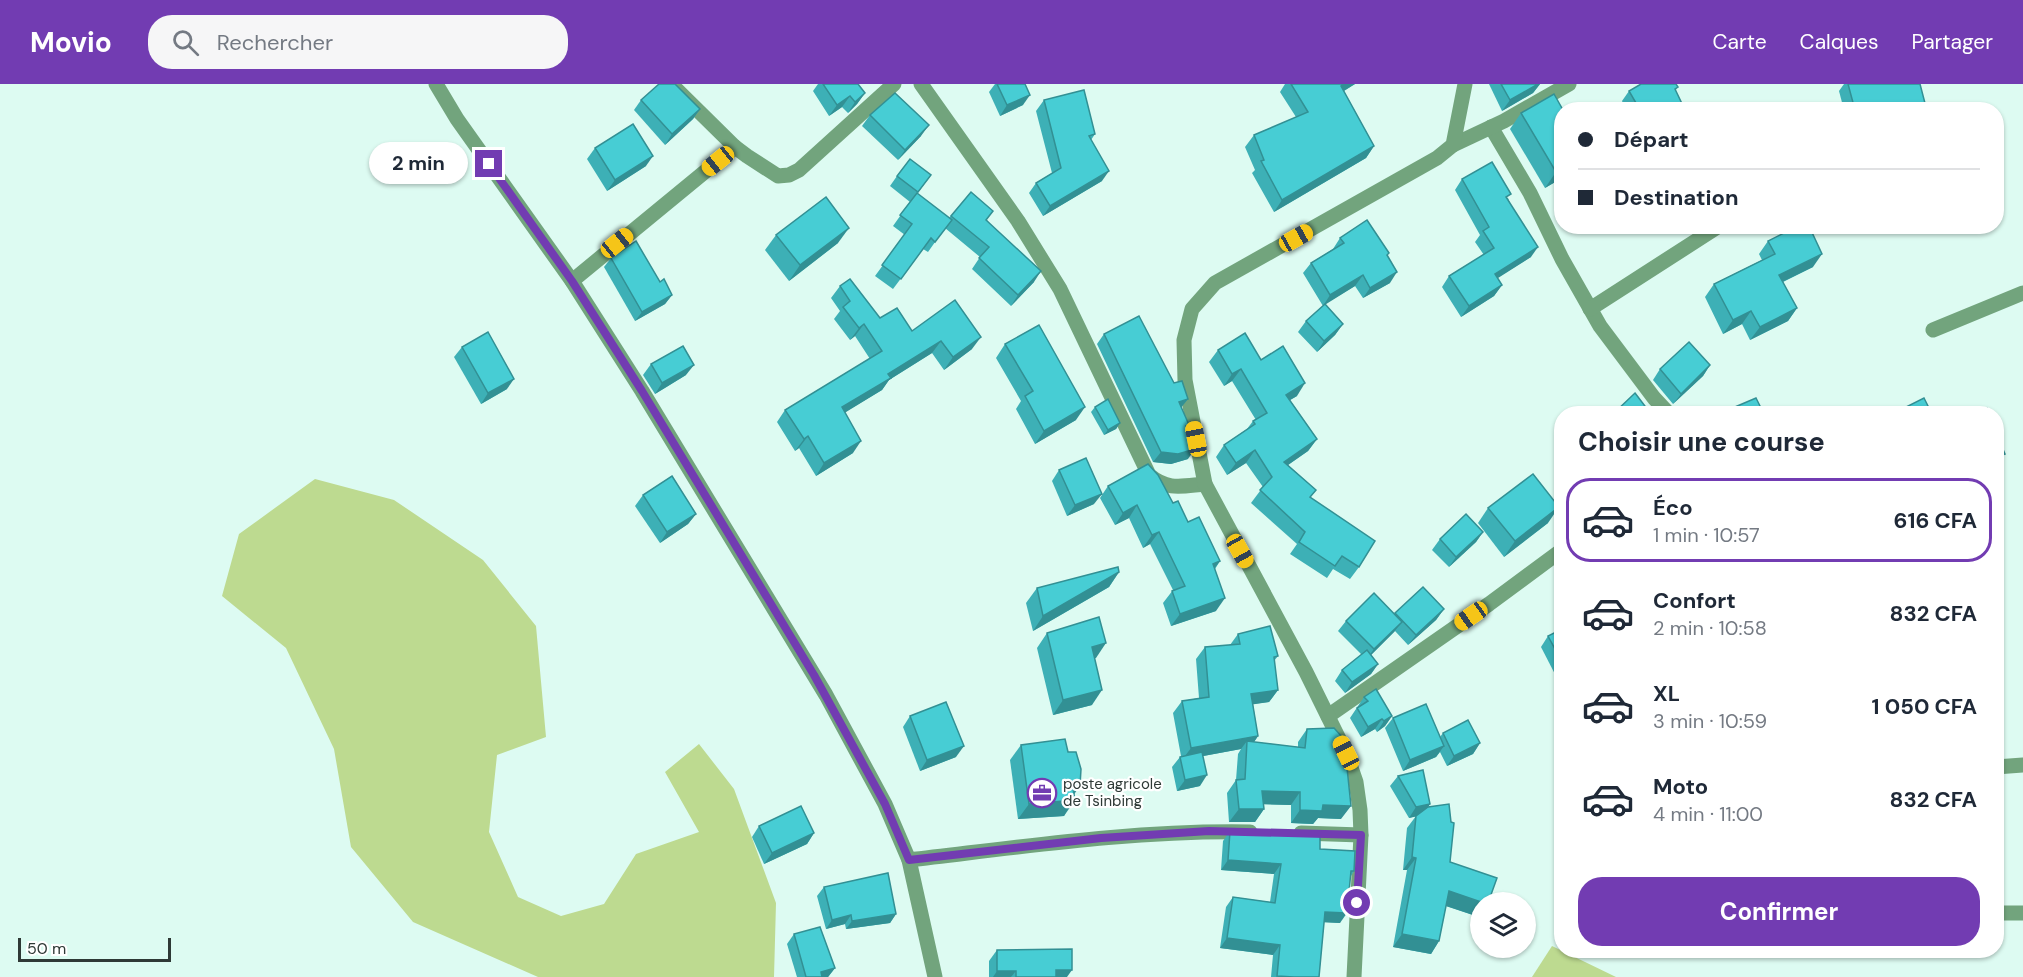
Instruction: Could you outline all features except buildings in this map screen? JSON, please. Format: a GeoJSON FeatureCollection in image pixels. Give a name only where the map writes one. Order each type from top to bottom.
{"type":"FeatureCollection","features":[{"type":"Feature","properties":{"kind":"street"},"geometry":{"type":"LineString","coordinates":[[435,84],[457,119],[572,281],[642,391],[826,695],[885,804],[909,860],[935,977]]}},
{"type":"Feature","properties":{"kind":"street"},"geometry":{"type":"LineString","coordinates":[[671,84],[735,147],[778,176],[789,175],[799,170],[894,84]]}},
{"type":"Feature","properties":{"kind":"street"},"geometry":{"type":"LineString","coordinates":[[921,84],[1018,220],[1060,289],[1149,475],[1160,484],[1174,486],[1205,484]]}},
{"type":"Feature","properties":{"kind":"street"},"geometry":{"type":"LineString","coordinates":[[1453,145],[1465,84]]}},
{"type":"Feature","properties":{"kind":"street"},"geometry":{"type":"LineString","coordinates":[[1354,977],[1361,835],[1356,782],[1346,753],[1328,716],[1205,484],[1185,380],[1184,340],[1192,309],[1215,283],[1437,158],[1453,145],[1569,84]]}},
{"type":"Feature","properties":{"kind":"street"},"geometry":{"type":"LineString","coordinates":[[1491,127],[1530,193],[1562,259],[1600,326],[1623,359],[1662,406]]}},
{"type":"Feature","properties":{"kind":"street"},"geometry":{"type":"LineString","coordinates":[[572,281],[735,147]]}},
{"type":"Feature","properties":{"kind":"street"},"geometry":{"type":"LineString","coordinates":[[1590,309],[1707,234]]}},
{"type":"Feature","properties":{"kind":"street"},"geometry":{"type":"LineString","coordinates":[[1933,330],[2023,293]]}},
{"type":"Feature","properties":{"kind":"street"},"geometry":{"type":"LineString","coordinates":[[1328,716],[1554,556]]}},
{"type":"Feature","properties":{"kind":"street"},"geometry":{"type":"LineString","coordinates":[[2004,766],[2023,765]]}},
{"type":"Feature","properties":{"kind":"street"},"geometry":{"type":"LineString","coordinates":[[909,860],[1124,836],[1209,831],[1262,832]]}},
{"type":"Feature","properties":{"kind":"street"},"geometry":{"type":"LineString","coordinates":[[1284,833],[1361,835]]}},
{"type":"Feature","properties":{"kind":"street"},"geometry":{"type":"LineString","coordinates":[[2004,913],[2023,913]]}},
{"type":"Feature","properties":{"kind":"green space"},"geometry":{"type":"Polygon","coordinates":[[[315,479],[394,500],[483,560],[536,626],[546,737],[497,755],[489,832],[518,897],[561,916],[604,904],[636,854],[699,832],[665,772],[699,744],[734,789],[776,903],[774,977],[538,977],[413,922],[351,847],[334,749],[286,648],[222,596],[239,534],[315,479]]]}},
{"type":"Feature","properties":{"kind":"green space"},"geometry":{"type":"Polygon","coordinates":[[[1552,946],[1554,947],[1554,958],[1577,958],[1616,977],[1532,977],[1552,946]]]}},
{"type":"Feature","properties":{"kind":"place","name":"poste agricole de Tsinbing"},"geometry":{"type":"Point","coordinates":[1042,793]}},
{"type":"Feature","properties":{"kind":"route"},"geometry":{"type":"LineString","coordinates":[[489,164],[572,281],[642,391],[814,675],[885,804],[909,860],[1035,844],[1209,831],[1361,835],[1357,903]]}}]}
